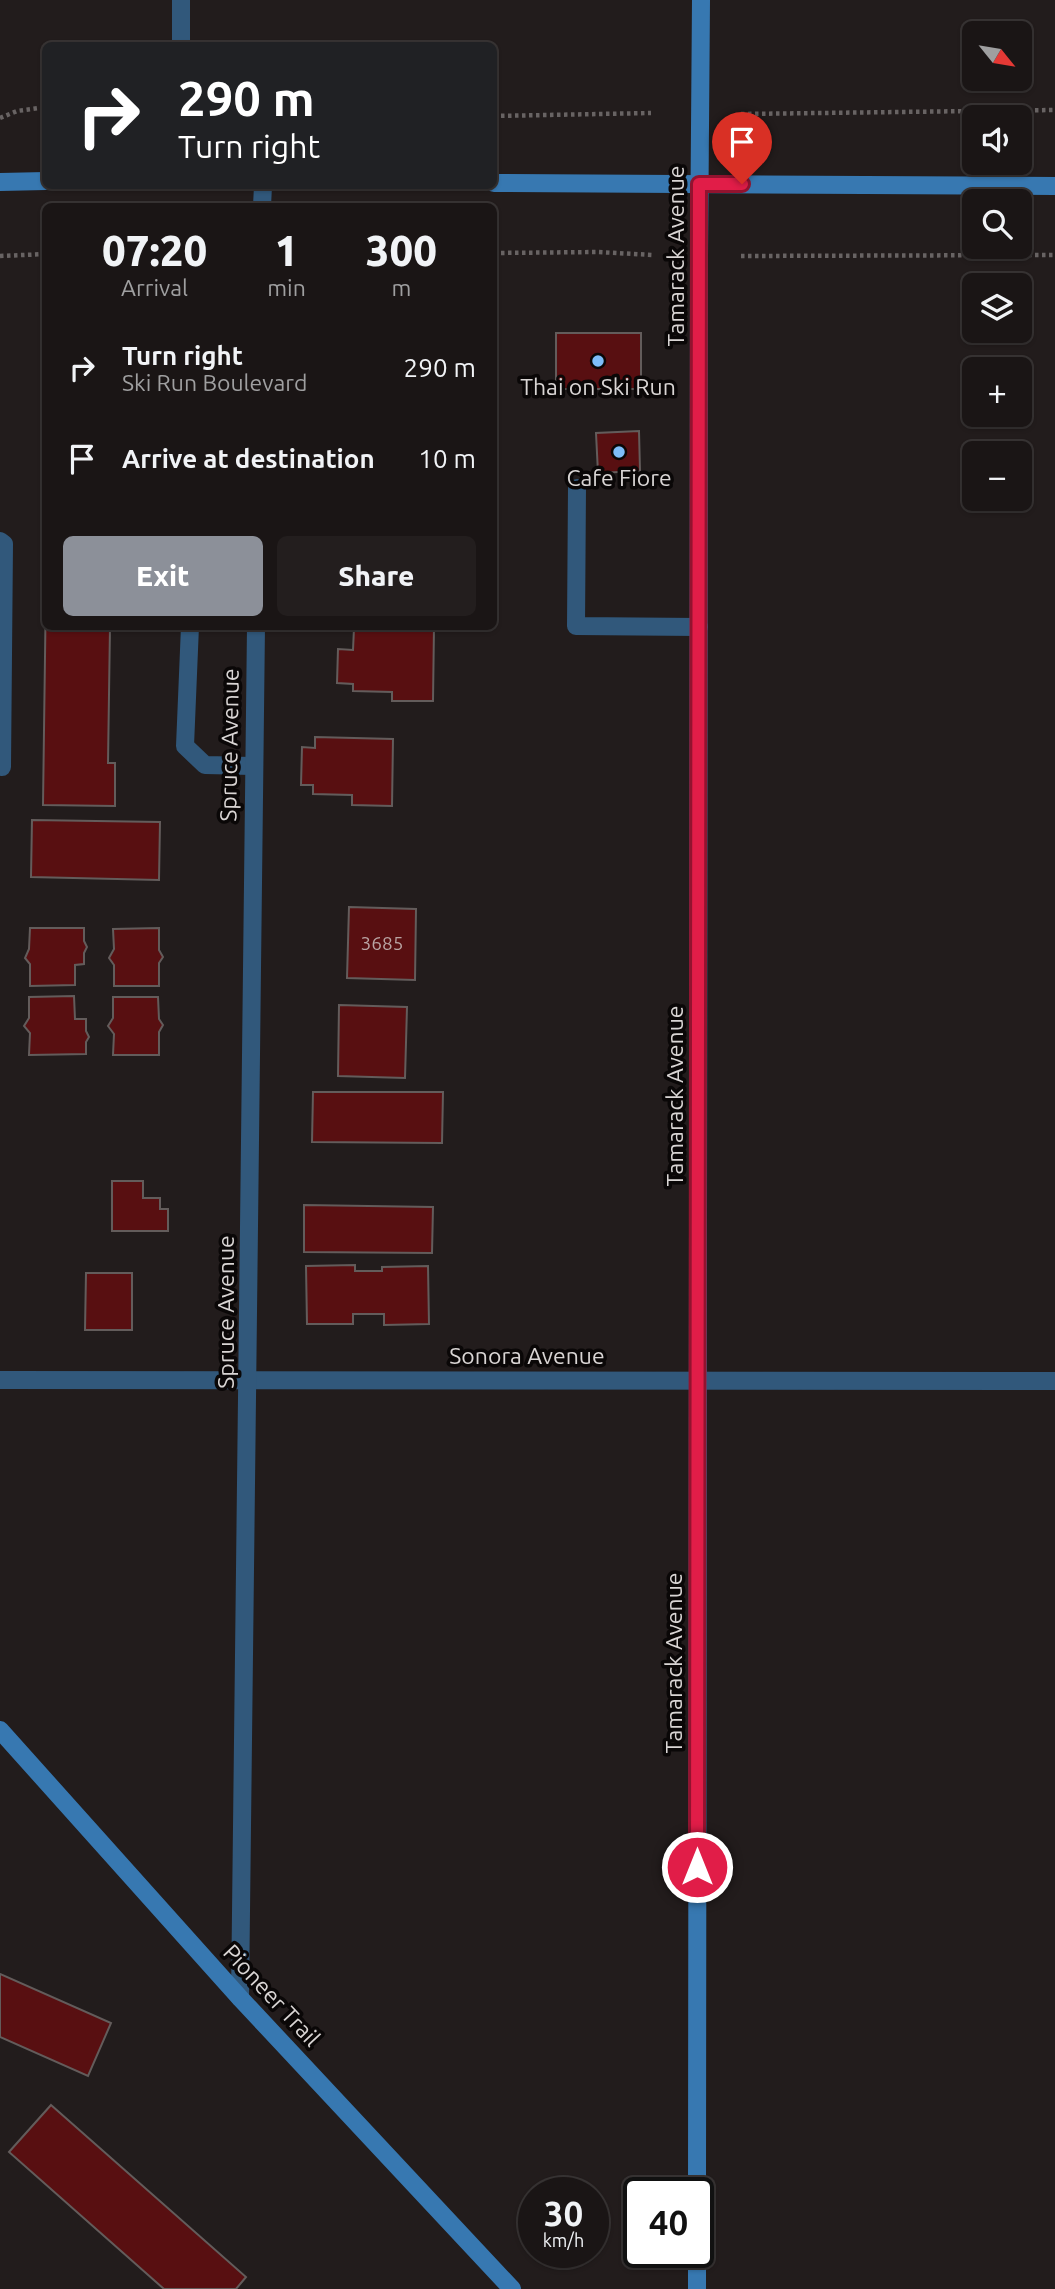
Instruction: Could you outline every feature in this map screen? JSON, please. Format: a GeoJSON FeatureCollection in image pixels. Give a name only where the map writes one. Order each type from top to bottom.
{"type":"FeatureCollection","features":[{"type":"Feature","properties":{"kind":"street"},"geometry":{"type":"LineString","coordinates":[[181,0],[181,42]]}},
{"type":"Feature","properties":{"kind":"street","name":"Tamarack Avenue"},"geometry":{"type":"LineString","coordinates":[[697,2177],[701,0]]}},
{"type":"Feature","properties":{"kind":"street"},"geometry":{"type":"LineString","coordinates":[[0,181],[42,181]]}},
{"type":"Feature","properties":{"kind":"street"},"geometry":{"type":"LineString","coordinates":[[497,183],[1055,186]]}},
{"type":"Feature","properties":{"kind":"street"},"geometry":{"type":"LineString","coordinates":[[578,488],[576,626],[699,627]]}},
{"type":"Feature","properties":{"kind":"street"},"geometry":{"type":"LineString","coordinates":[[0,541],[4,544],[2,766]]}},
{"type":"Feature","properties":{"kind":"street"},"geometry":{"type":"LineString","coordinates":[[190,630],[185,746],[205,765],[253,765]]}},
{"type":"Feature","properties":{"kind":"street","name":"Spruce Avenue"},"geometry":{"type":"LineString","coordinates":[[240,1998],[256,630]]}},
{"type":"Feature","properties":{"kind":"street","name":"Sonora Avenue"},"geometry":{"type":"LineString","coordinates":[[0,1380],[1055,1381]]}},
{"type":"Feature","properties":{"kind":"street","name":"Pioneer Trail"},"geometry":{"type":"LineString","coordinates":[[0,1730],[240,1998],[512,2289]]}},
{"type":"Feature","properties":{"kind":"street"},"geometry":{"type":"LineString","coordinates":[[697,2268],[697,2289]]}},
{"type":"Feature","properties":{"kind":"path"},"geometry":{"type":"LineString","coordinates":[[0,118],[17,111],[42,108]]}},
{"type":"Feature","properties":{"kind":"path"},"geometry":{"type":"LineString","coordinates":[[741,114],[1055,110]]}},
{"type":"Feature","properties":{"kind":"path"},"geometry":{"type":"LineString","coordinates":[[497,116],[650,113]]}},
{"type":"Feature","properties":{"kind":"path"},"geometry":{"type":"LineString","coordinates":[[497,253],[598,252],[653,255]]}},
{"type":"Feature","properties":{"kind":"path"},"geometry":{"type":"LineString","coordinates":[[0,256],[42,254]]}},
{"type":"Feature","properties":{"kind":"path"},"geometry":{"type":"LineString","coordinates":[[741,256],[1055,255]]}},
{"type":"Feature","properties":{"kind":"building","name":"Thai on Ski Run"},"geometry":{"type":"Polygon","coordinates":[[[556,333],[641,333],[641,389],[556,389],[556,333]]]}},
{"type":"Feature","properties":{"kind":"building","name":"Cafe Fiore"},"geometry":{"type":"Polygon","coordinates":[[[639,431],[640,471],[598,473],[596,433],[639,431]]]}},
{"type":"Feature","properties":{"kind":"building"},"geometry":{"type":"Polygon","coordinates":[[[45,630],[110,630],[108,763],[115,763],[115,806],[43,805],[45,630]]]}},
{"type":"Feature","properties":{"kind":"building"},"geometry":{"type":"Polygon","coordinates":[[[354,630],[434,630],[433,701],[392,701],[392,692],[353,691],[353,684],[337,683],[338,649],[353,650],[354,630]]]}},
{"type":"Feature","properties":{"kind":"building"},"geometry":{"type":"Polygon","coordinates":[[[315,737],[393,739],[392,806],[352,805],[352,795],[313,794],[313,785],[301,785],[302,747],[315,748],[315,737]]]}},
{"type":"Feature","properties":{"kind":"building"},"geometry":{"type":"Polygon","coordinates":[[[32,820],[160,822],[159,880],[31,877],[32,820]]]}},
{"type":"Feature","properties":{"kind":"building"},"geometry":{"type":"Polygon","coordinates":[[[349,907],[416,909],[415,980],[347,978],[349,907]]]}},
{"type":"Feature","properties":{"kind":"building"},"geometry":{"type":"Polygon","coordinates":[[[30,928],[84,928],[87,947],[84,964],[75,965],[75,985],[30,986],[30,964],[25,958],[29,949],[30,928]]]}},
{"type":"Feature","properties":{"kind":"building"},"geometry":{"type":"Polygon","coordinates":[[[159,928],[159,950],[163,957],[159,963],[159,986],[114,986],[114,965],[109,958],[114,949],[113,929],[159,928]]]}},
{"type":"Feature","properties":{"kind":"building"},"geometry":{"type":"Polygon","coordinates":[[[74,996],[75,1019],[86,1019],[89,1037],[86,1054],[29,1055],[30,1033],[24,1026],[29,1018],[29,997],[74,996]]]}},
{"type":"Feature","properties":{"kind":"building"},"geometry":{"type":"Polygon","coordinates":[[[113,997],[158,997],[159,1019],[163,1025],[159,1032],[159,1055],[113,1055],[114,1034],[108,1026],[113,1018],[113,997]]]}},
{"type":"Feature","properties":{"kind":"building"},"geometry":{"type":"Polygon","coordinates":[[[339,1005],[407,1007],[405,1078],[338,1076],[339,1005]]]}},
{"type":"Feature","properties":{"kind":"building"},"geometry":{"type":"Polygon","coordinates":[[[313,1092],[443,1092],[442,1143],[312,1142],[313,1092]]]}},
{"type":"Feature","properties":{"kind":"building"},"geometry":{"type":"Polygon","coordinates":[[[112,1181],[143,1181],[143,1198],[160,1198],[160,1209],[168,1209],[168,1231],[112,1231],[112,1181]]]}},
{"type":"Feature","properties":{"kind":"building"},"geometry":{"type":"Polygon","coordinates":[[[304,1205],[433,1207],[432,1253],[304,1252],[304,1205]]]}},
{"type":"Feature","properties":{"kind":"building"},"geometry":{"type":"Polygon","coordinates":[[[355,1265],[355,1271],[382,1271],[382,1267],[428,1266],[429,1324],[384,1325],[384,1314],[353,1314],[353,1324],[307,1324],[306,1266],[355,1265]]]}},
{"type":"Feature","properties":{"kind":"building"},"geometry":{"type":"Polygon","coordinates":[[[86,1273],[132,1273],[132,1330],[85,1330],[86,1273]]]}},
{"type":"Feature","properties":{"kind":"building"},"geometry":{"type":"Polygon","coordinates":[[[0,1974],[111,2023],[88,2076],[0,2037],[0,1974]]]}},
{"type":"Feature","properties":{"kind":"building"},"geometry":{"type":"Polygon","coordinates":[[[51,2105],[246,2277],[236,2289],[164,2289],[9,2152],[51,2105]]]}},
{"type":"Feature","properties":{"kind":"place","name":"Thai on Ski Run"},"geometry":{"type":"Point","coordinates":[598,361]}},
{"type":"Feature","properties":{"kind":"place","name":"Cafe Fiore"},"geometry":{"type":"Point","coordinates":[619,452]}},
{"type":"Feature","properties":{"kind":"route"},"geometry":{"type":"LineString","coordinates":[[697,1867],[699,184],[742,184]]}}]}
